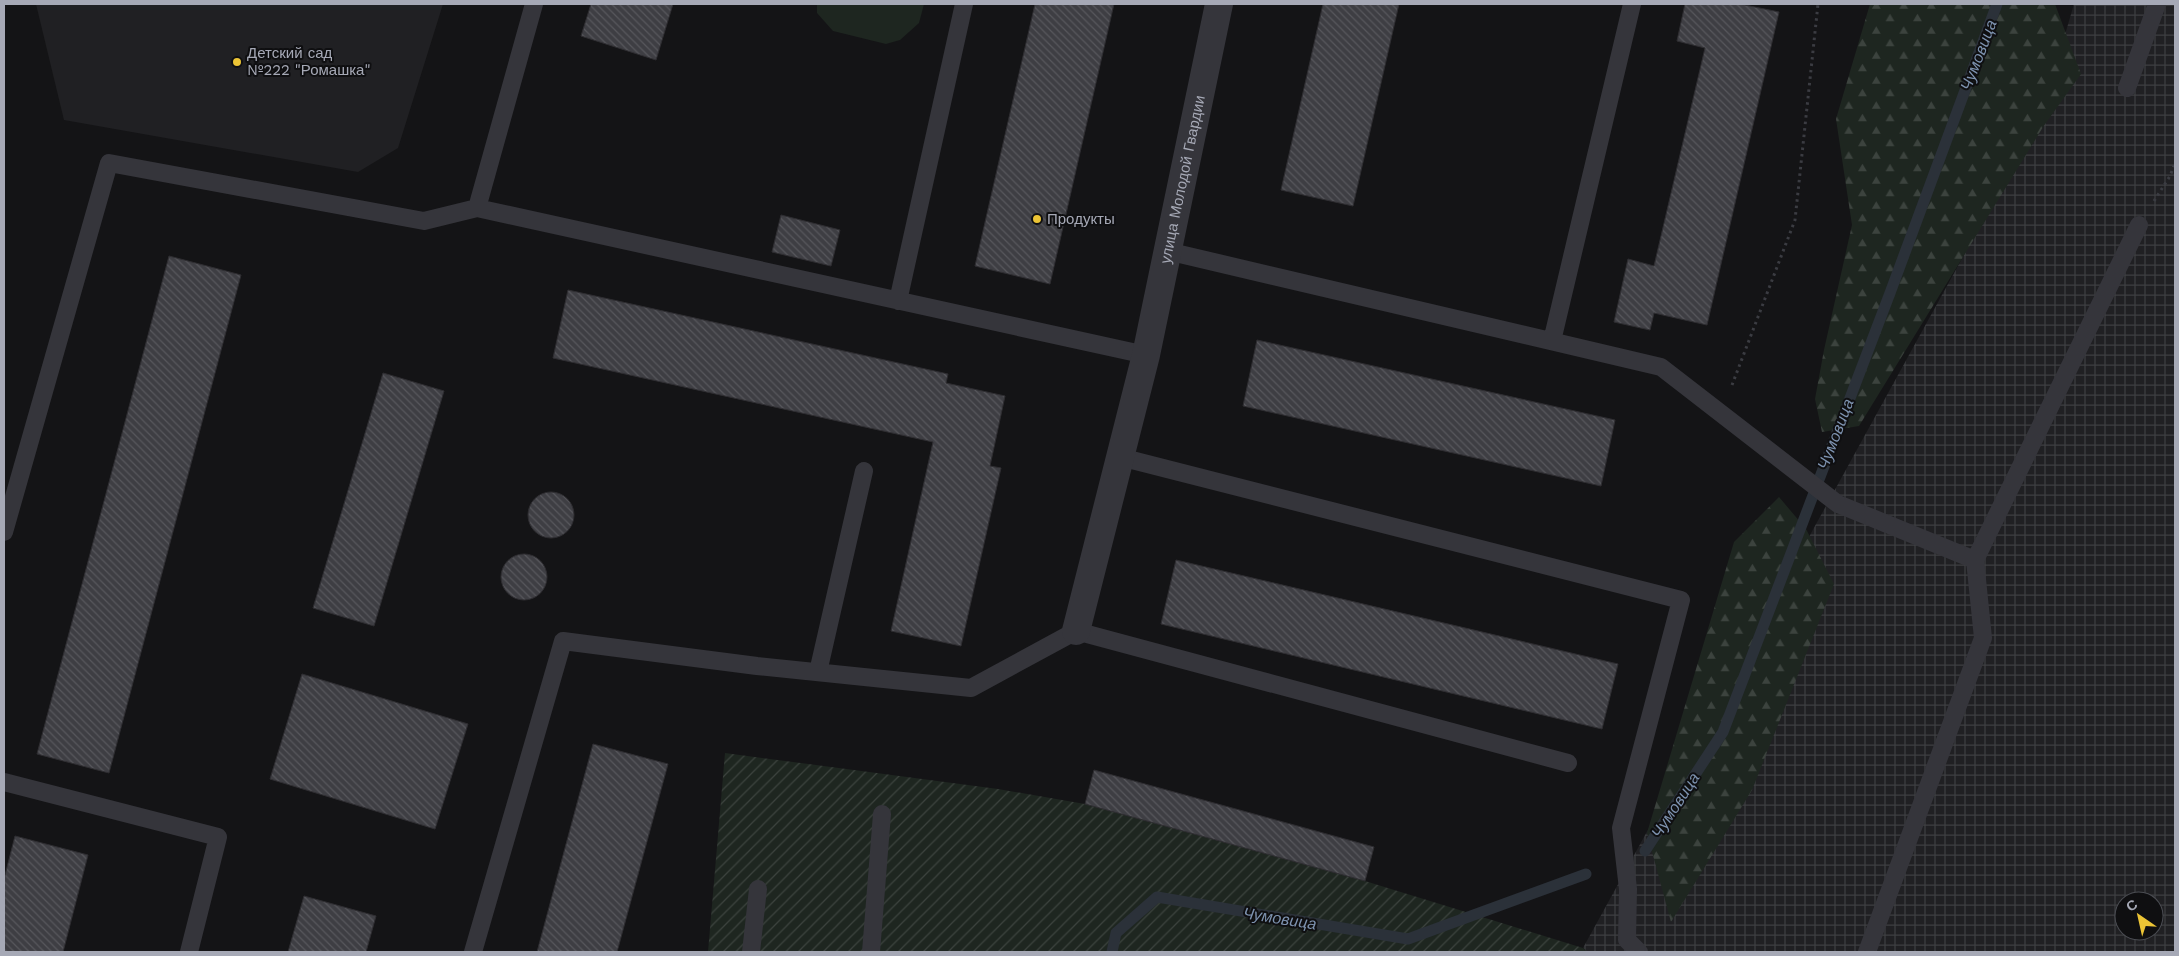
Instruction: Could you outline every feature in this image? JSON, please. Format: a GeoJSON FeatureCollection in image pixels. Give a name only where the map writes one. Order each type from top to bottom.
{"type":"FeatureCollection","features":[{"type":"Feature","properties":{"kind":"street","name":"улица Молодой Гвардии"},"geometry":{"type":"LineString","coordinates":[[1076,631],[1146,355],[1219,4]]}},
{"type":"Feature","properties":{"kind":"lane"},"geometry":{"type":"LineString","coordinates":[[477,208],[534,4]]}},
{"type":"Feature","properties":{"kind":"lane"},"geometry":{"type":"LineString","coordinates":[[898,301],[964,4]]}},
{"type":"Feature","properties":{"kind":"lane"},"geometry":{"type":"LineString","coordinates":[[1552,341],[1632,4]]}},
{"type":"Feature","properties":{"kind":"lane"},"geometry":{"type":"LineString","coordinates":[[2127,88],[2157,4]]}},
{"type":"Feature","properties":{"kind":"lane"},"geometry":{"type":"LineString","coordinates":[[4,532],[109,163],[424,221],[477,208],[1146,355]]}},
{"type":"Feature","properties":{"kind":"lane"},"geometry":{"type":"LineString","coordinates":[[1867,952],[1983,638],[1975,560],[2139,225]]}},
{"type":"Feature","properties":{"kind":"lane"},"geometry":{"type":"LineString","coordinates":[[1167,252],[1661,367],[1803,475],[1838,504],[1975,560]]}},
{"type":"Feature","properties":{"kind":"lane"},"geometry":{"type":"LineString","coordinates":[[1120,457],[1681,600],[1621,828],[1628,888],[1629,948]]}},
{"type":"Feature","properties":{"kind":"lane"},"geometry":{"type":"LineString","coordinates":[[818,672],[864,471]]}},
{"type":"Feature","properties":{"kind":"lane"},"geometry":{"type":"LineString","coordinates":[[473,952],[563,641],[818,672],[971,688],[1076,631],[1568,763]]}},
{"type":"Feature","properties":{"kind":"lane"},"geometry":{"type":"LineString","coordinates":[[4,782],[218,837],[189,952]]}},
{"type":"Feature","properties":{"kind":"lane"},"geometry":{"type":"LineString","coordinates":[[871,952],[882,814]]}},
{"type":"Feature","properties":{"kind":"lane"},"geometry":{"type":"LineString","coordinates":[[751,952],[758,888]]}},
{"type":"Feature","properties":{"kind":"path"},"geometry":{"type":"LineString","coordinates":[[1722,413],[1762,301],[1795,220],[1818,4]]}},
{"type":"Feature","properties":{"kind":"path"},"geometry":{"type":"LineString","coordinates":[[2139,225],[2170,176],[2175,163]]}},
{"type":"Feature","properties":{"kind":"shaded area","name":"Детский сад №222 \"Ромашка\""},"geometry":{"type":"Polygon","coordinates":[[[36,4],[443,4],[398,148],[358,172],[64,120],[36,4]]]}},
{"type":"Feature","properties":{"kind":"shaded area"},"geometry":{"type":"Polygon","coordinates":[[[2074,4],[2175,4],[2175,952],[1588,952],[1583,948],[2042,113],[2074,4]]]}},
{"type":"Feature","properties":{"kind":"green space"},"geometry":{"type":"Polygon","coordinates":[[[817,4],[924,4],[919,23],[900,40],[886,44],[833,31],[817,13],[817,4]]]}},
{"type":"Feature","properties":{"kind":"green space"},"geometry":{"type":"Polygon","coordinates":[[[1870,4],[2055,4],[2081,74],[2043,127],[1859,426],[1822,432],[1815,399],[1852,225],[1836,119],[1870,4]]]}},
{"type":"Feature","properties":{"kind":"green space"},"geometry":{"type":"Polygon","coordinates":[[[1779,497],[1806,529],[1834,584],[1752,790],[1671,922],[1647,833],[1734,542],[1779,497]]]}},
{"type":"Feature","properties":{"kind":"green space"},"geometry":{"type":"Polygon","coordinates":[[[725,753],[998,789],[1085,804],[1365,881],[1583,948],[1588,952],[708,952],[725,753]]]}},
{"type":"Feature","properties":{"kind":"building"},"geometry":{"type":"Polygon","coordinates":[[[591,4],[673,4],[656,60],[581,36],[591,4]]]}},
{"type":"Feature","properties":{"kind":"building"},"geometry":{"type":"Polygon","coordinates":[[[1035,4],[1114,4],[1050,284],[975,266],[1035,4]]]}},
{"type":"Feature","properties":{"kind":"building"},"geometry":{"type":"Polygon","coordinates":[[[1323,4],[1399,4],[1353,206],[1281,190],[1323,4]]]}},
{"type":"Feature","properties":{"kind":"building"},"geometry":{"type":"Polygon","coordinates":[[[1685,4],[1740,4],[1779,12],[1707,325],[1654,313],[1650,330],[1614,322],[1628,259],[1654,266],[1705,48],[1677,41],[1685,4]]]}},
{"type":"Feature","properties":{"kind":"building"},"geometry":{"type":"Polygon","coordinates":[[[781,215],[840,230],[831,266],[772,252],[781,215]]]}},
{"type":"Feature","properties":{"kind":"building"},"geometry":{"type":"Polygon","coordinates":[[[169,256],[241,275],[109,773],[37,754],[169,256]]]}},
{"type":"Feature","properties":{"kind":"building"},"geometry":{"type":"Polygon","coordinates":[[[568,290],[948,374],[946,383],[1005,396],[990,466],[1001,468],[961,646],[891,631],[933,442],[553,358],[568,290]]]}},
{"type":"Feature","properties":{"kind":"building"},"geometry":{"type":"Polygon","coordinates":[[[1257,340],[1615,420],[1601,486],[1243,406],[1257,340]]]}},
{"type":"Feature","properties":{"kind":"building"},"geometry":{"type":"Polygon","coordinates":[[[383,373],[444,391],[374,626],[313,608],[383,373]]]}},
{"type":"Feature","properties":{"kind":"building"},"geometry":{"type":"Polygon","coordinates":[[[556,492],[568,498],[573,506],[573,524],[568,532],[560,537],[546,538],[534,532],[529,524],[528,510],[534,498],[542,493],[556,492]]]}},
{"type":"Feature","properties":{"kind":"building"},"geometry":{"type":"Polygon","coordinates":[[[519,554],[529,554],[543,564],[547,577],[543,590],[537,596],[529,600],[519,600],[505,590],[501,582],[501,572],[511,558],[519,554]]]}},
{"type":"Feature","properties":{"kind":"building"},"geometry":{"type":"Polygon","coordinates":[[[1176,560],[1618,664],[1602,729],[1161,624],[1176,560]]]}},
{"type":"Feature","properties":{"kind":"building"},"geometry":{"type":"Polygon","coordinates":[[[302,674],[468,724],[435,829],[270,779],[302,674]]]}},
{"type":"Feature","properties":{"kind":"building"},"geometry":{"type":"Polygon","coordinates":[[[593,744],[668,764],[617,952],[537,952],[593,744]]]}},
{"type":"Feature","properties":{"kind":"building"},"geometry":{"type":"Polygon","coordinates":[[[1094,770],[1374,847],[1365,881],[1085,804],[1094,770]]]}},
{"type":"Feature","properties":{"kind":"building"},"geometry":{"type":"Polygon","coordinates":[[[15,836],[88,855],[63,952],[4,952],[4,879],[15,836]]]}},
{"type":"Feature","properties":{"kind":"building"},"geometry":{"type":"Polygon","coordinates":[[[304,896],[376,916],[366,952],[288,952],[304,896]]]}},
{"type":"Feature","properties":{"kind":"waterway","name":"Чумовица"},"geometry":{"type":"LineString","coordinates":[[1645,851],[1723,732],[1890,293],[1997,4]]}},
{"type":"Feature","properties":{"kind":"waterway","name":"Чумовица"},"geometry":{"type":"LineString","coordinates":[[1112,952],[1116,933],[1157,897],[1408,939],[1586,874]]}},
{"type":"Feature","properties":{"kind":"place","name":"Детский сад №222 \"Ромашка\""},"geometry":{"type":"Point","coordinates":[237,62]}},
{"type":"Feature","properties":{"kind":"place","name":"Продукты"},"geometry":{"type":"Point","coordinates":[1037,219]}}]}
